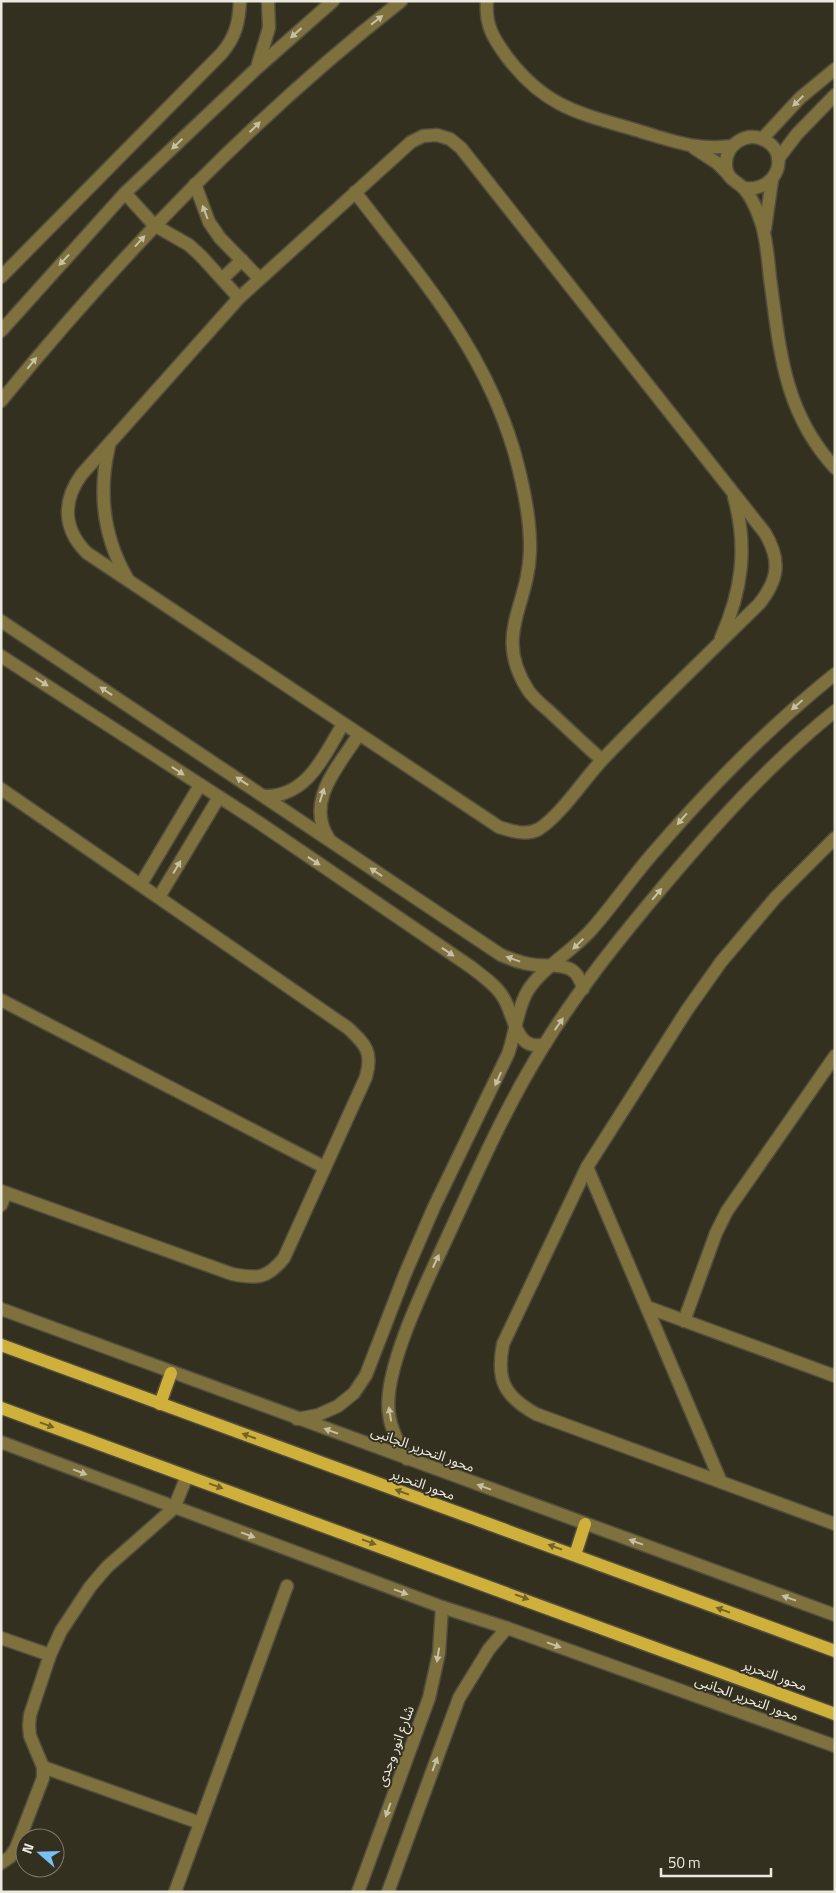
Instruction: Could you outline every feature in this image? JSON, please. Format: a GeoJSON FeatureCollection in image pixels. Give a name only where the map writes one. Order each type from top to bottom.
{"type":"FeatureCollection","features":[{"type":"Feature","properties":{"kind":"main road","name":"محور التحرير"},"geometry":{"type":"LineString","coordinates":[[1,1346],[575,1554],[835,1651]]}},
{"type":"Feature","properties":{"kind":"main road"},"geometry":{"type":"LineString","coordinates":[[160,1404],[172,1373]]}},
{"type":"Feature","properties":{"kind":"main road","name":"محور التحرير"},"geometry":{"type":"LineString","coordinates":[[1,1408],[835,1714]]}},
{"type":"Feature","properties":{"kind":"main road"},"geometry":{"type":"LineString","coordinates":[[575,1554],[585,1524]]}},
{"type":"Feature","properties":{"kind":"street"},"geometry":{"type":"LineString","coordinates":[[1,277],[222,52],[234,38],[239,20],[240,1]]}},
{"type":"Feature","properties":{"kind":"street"},"geometry":{"type":"LineString","coordinates":[[257,68],[269,28],[268,1]]}},
{"type":"Feature","properties":{"kind":"street"},"geometry":{"type":"LineString","coordinates":[[1,331],[125,193],[257,68],[333,1]]}},
{"type":"Feature","properties":{"kind":"street"},"geometry":{"type":"LineString","coordinates":[[1,401],[56,334],[154,225],[195,184],[280,103],[351,40],[401,1]]}},
{"type":"Feature","properties":{"kind":"street"},"geometry":{"type":"LineString","coordinates":[[487,1],[486,15],[489,29],[496,42],[519,73],[548,99],[565,108],[692,147],[718,163],[732,181],[745,188],[760,188],[772,180]]}},
{"type":"Feature","properties":{"kind":"street"},"geometry":{"type":"LineString","coordinates":[[762,139],[800,98],[835,68]]}},
{"type":"Feature","properties":{"kind":"street"},"geometry":{"type":"LineString","coordinates":[[764,234],[772,180],[777,171],[778,159],[797,134],[835,95]]}},
{"type":"Feature","properties":{"kind":"street"},"geometry":{"type":"LineString","coordinates":[[437,135],[450,139],[461,148],[732,490],[773,546],[776,562],[775,577],[769,592],[602,760],[549,821],[538,830],[525,833],[512,832],[499,827],[86,553],[76,542],[70,529],[67,514],[68,500],[73,486],[110,442],[239,298],[355,192],[411,142],[423,136],[437,135]]}},
{"type":"Feature","properties":{"kind":"street"},"geometry":{"type":"LineString","coordinates":[[692,147],[732,146],[746,138],[762,139],[770,144],[778,159]]}},
{"type":"Feature","properties":{"kind":"street"},"geometry":{"type":"LineString","coordinates":[[728,174],[726,160],[732,146]]}},
{"type":"Feature","properties":{"kind":"street"},"geometry":{"type":"LineString","coordinates":[[195,184],[209,222],[220,238],[259,278]]}},
{"type":"Feature","properties":{"kind":"street"},"geometry":{"type":"LineString","coordinates":[[745,188],[753,203],[764,234],[784,376],[803,426],[817,449],[835,468]]}},
{"type":"Feature","properties":{"kind":"street"},"geometry":{"type":"LineString","coordinates":[[355,192],[444,307],[466,340],[492,392],[514,452],[528,519],[530,552],[526,586],[515,618],[511,643],[513,661],[529,692],[602,760]]}},
{"type":"Feature","properties":{"kind":"street"},"geometry":{"type":"LineString","coordinates":[[125,193],[154,225],[189,245],[239,298]]}},
{"type":"Feature","properties":{"kind":"street"},"geometry":{"type":"LineString","coordinates":[[222,279],[242,260]]}},
{"type":"Feature","properties":{"kind":"street"},"geometry":{"type":"LineString","coordinates":[[110,442],[102,484],[106,525],[119,564],[130,582]]}},
{"type":"Feature","properties":{"kind":"street"},"geometry":{"type":"LineString","coordinates":[[718,644],[735,602],[742,565],[742,535],[732,490]]}},
{"type":"Feature","properties":{"kind":"street"},"geometry":{"type":"LineString","coordinates":[[1,621],[501,955],[516,962],[570,968],[581,981],[583,989]]}},
{"type":"Feature","properties":{"kind":"street"},"geometry":{"type":"LineString","coordinates":[[1,656],[200,785],[472,967],[502,996],[512,1012],[518,1036],[524,1042],[535,1046],[544,1044]]}},
{"type":"Feature","properties":{"kind":"street"},"geometry":{"type":"LineString","coordinates":[[298,1419],[318,1415],[338,1406],[354,1392],[366,1375],[434,1207],[497,1081],[516,1030],[519,1010],[527,992],[538,977],[554,965],[593,928],[695,804],[797,704],[835,674]]}},
{"type":"Feature","properties":{"kind":"street"},"geometry":{"type":"LineString","coordinates":[[407,1459],[395,1437],[388,1413],[388,1388],[394,1363],[428,1279],[496,1132],[544,1044],[626,932],[716,823],[772,767],[835,711]]}},
{"type":"Feature","properties":{"kind":"street"},"geometry":{"type":"LineString","coordinates":[[265,796],[284,794],[301,785],[319,765],[343,724]]}},
{"type":"Feature","properties":{"kind":"street"},"geometry":{"type":"LineString","coordinates":[[331,841],[320,821],[320,798],[359,734]]}},
{"type":"Feature","properties":{"kind":"street"},"geometry":{"type":"LineString","coordinates":[[140,884],[200,785]]}},
{"type":"Feature","properties":{"kind":"street"},"geometry":{"type":"LineString","coordinates":[[1,790],[348,1028],[364,1043],[370,1061],[366,1077],[284,1258],[272,1273],[252,1278],[232,1274],[4,1192],[1,1205]]}},
{"type":"Feature","properties":{"kind":"street"},"geometry":{"type":"LineString","coordinates":[[159,897],[219,798]]}},
{"type":"Feature","properties":{"kind":"street"},"geometry":{"type":"LineString","coordinates":[[835,838],[776,897],[721,962],[687,1010],[587,1167],[503,1344],[498,1365],[504,1386],[517,1404],[536,1414],[835,1524]]}},
{"type":"Feature","properties":{"kind":"street"},"geometry":{"type":"LineString","coordinates":[[1,1000],[324,1167]]}},
{"type":"Feature","properties":{"kind":"street"},"geometry":{"type":"LineString","coordinates":[[684,1321],[716,1233],[727,1211],[835,1056]]}},
{"type":"Feature","properties":{"kind":"street"},"geometry":{"type":"LineString","coordinates":[[587,1167],[722,1482]]}},
{"type":"Feature","properties":{"kind":"street"},"geometry":{"type":"LineString","coordinates":[[647,1307],[835,1376]]}},
{"type":"Feature","properties":{"kind":"street","name":"محور التحرير الجانبى"},"geometry":{"type":"LineString","coordinates":[[1,1309],[835,1615]]}},
{"type":"Feature","properties":{"kind":"street"},"geometry":{"type":"LineString","coordinates":[[374,1355],[394,1363]]}},
{"type":"Feature","properties":{"kind":"street","name":"محور التحرير الجانبى"},"geometry":{"type":"LineString","coordinates":[[1,1442],[442,1607],[508,1628],[835,1746]]}},
{"type":"Feature","properties":{"kind":"street"},"geometry":{"type":"LineString","coordinates":[[1,1863],[10,1857],[16,1848],[40,1789],[42,1767],[30,1736],[30,1715],[50,1655],[61,1631],[90,1587],[107,1567],[174,1508],[187,1476]]}},
{"type":"Feature","properties":{"kind":"street"},"geometry":{"type":"LineString","coordinates":[[176,1892],[287,1586]]}},
{"type":"Feature","properties":{"kind":"street","name":"شارع انور وجدى"},"geometry":{"type":"LineString","coordinates":[[358,1892],[429,1698],[439,1653],[442,1607]]}},
{"type":"Feature","properties":{"kind":"street"},"geometry":{"type":"LineString","coordinates":[[388,1892],[459,1698],[489,1649],[508,1628]]}},
{"type":"Feature","properties":{"kind":"street"},"geometry":{"type":"LineString","coordinates":[[1,1638],[50,1655]]}},
{"type":"Feature","properties":{"kind":"street"},"geometry":{"type":"LineString","coordinates":[[42,1767],[200,1823]]}}]}
